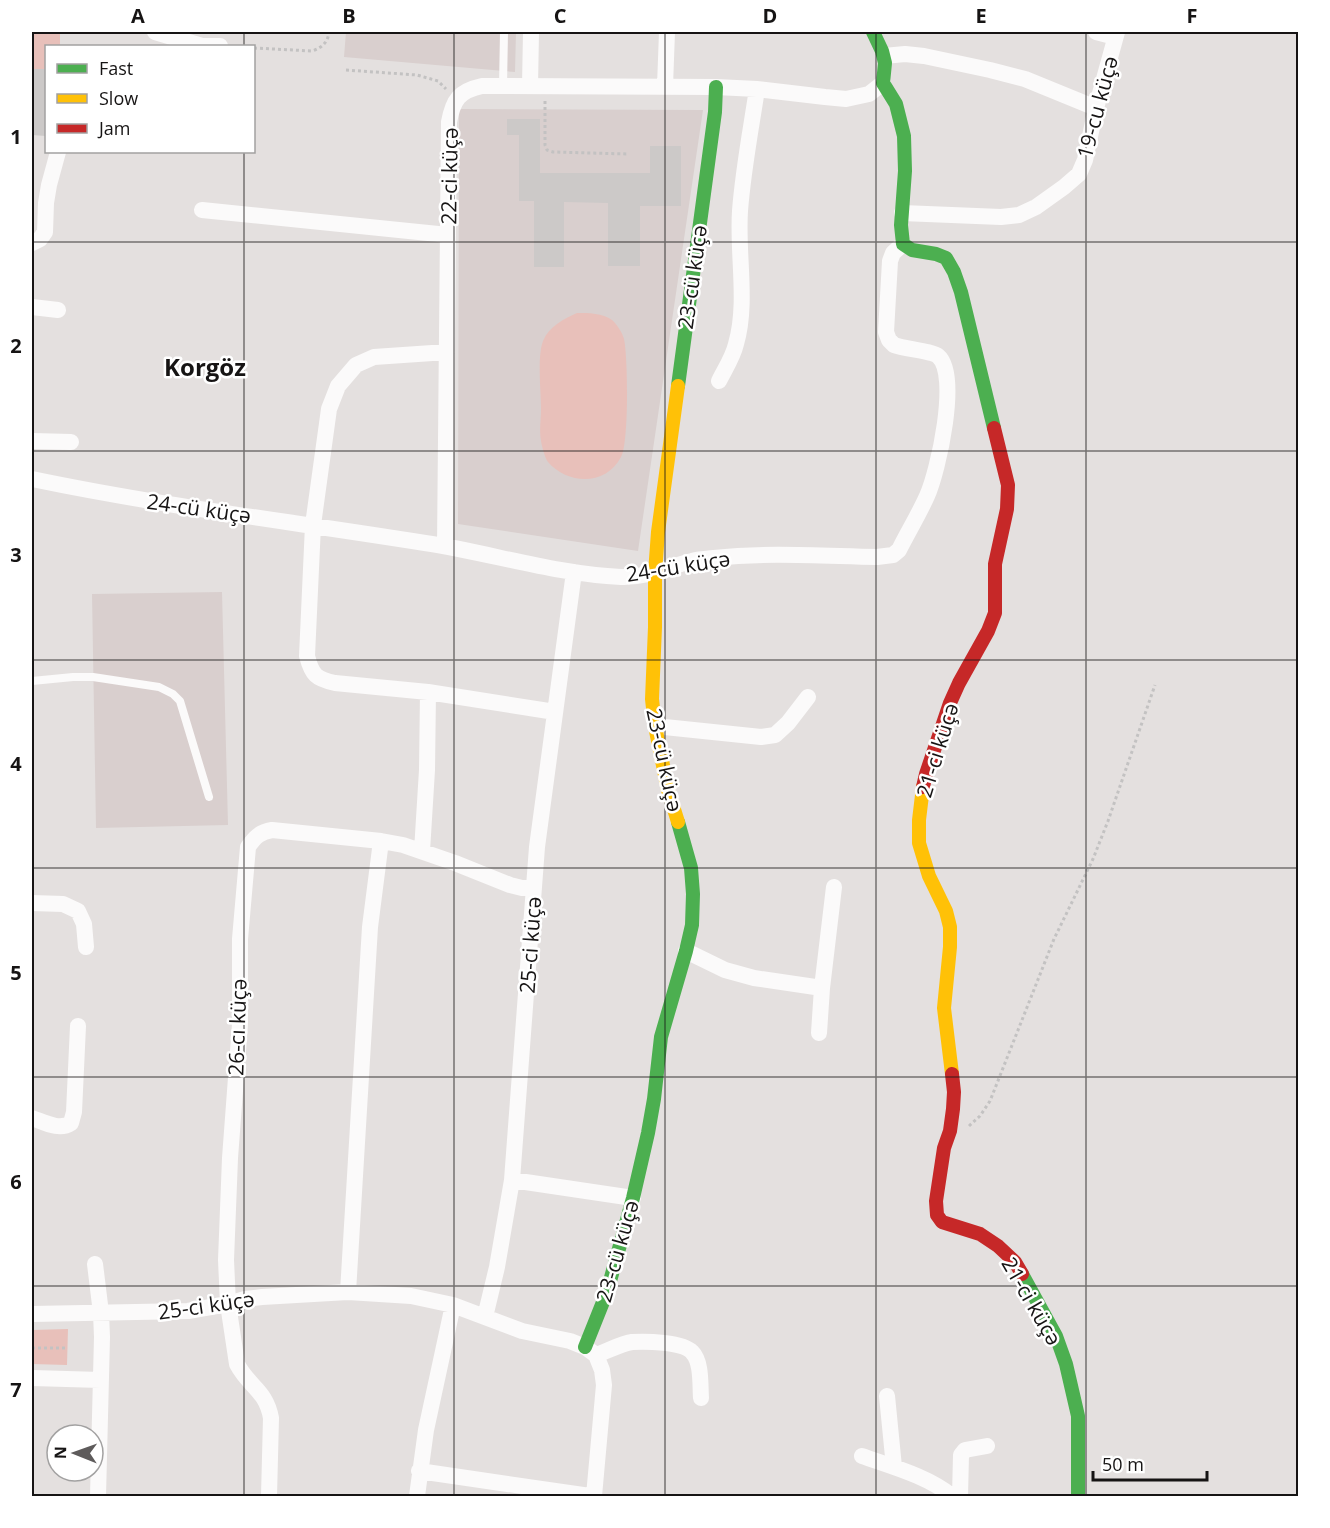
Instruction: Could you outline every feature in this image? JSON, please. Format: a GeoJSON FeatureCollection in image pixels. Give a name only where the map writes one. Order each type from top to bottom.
{"type":"FeatureCollection","features":[{"type":"Feature","properties":{"kind":"street"},"geometry":{"type":"LineString","coordinates":[[155,32],[199,45]]}},
{"type":"Feature","properties":{"kind":"street"},"geometry":{"type":"LineString","coordinates":[[531,32],[537,86]]}},
{"type":"Feature","properties":{"kind":"street"},"geometry":{"type":"LineString","coordinates":[[665,86],[668,32]]}},
{"type":"Feature","properties":{"kind":"street"},"geometry":{"type":"LineString","coordinates":[[873,32],[884,56],[886,71],[883,84],[895,103],[903,129],[905,158],[901,237],[903,244]]}},
{"type":"Feature","properties":{"kind":"street"},"geometry":{"type":"LineString","coordinates":[[1096,32],[1116,34]]}},
{"type":"Feature","properties":{"kind":"street","name":"19-cu küçə"},"geometry":{"type":"LineString","coordinates":[[902,213],[1001,217],[1019,214],[1036,207],[1064,187],[1078,174],[1085,160],[1116,34]]}},
{"type":"Feature","properties":{"kind":"street"},"geometry":{"type":"LineString","coordinates":[[884,56],[905,54],[924,56],[990,70],[1025,79],[1096,108]]}},
{"type":"Feature","properties":{"kind":"street","name":"22-ci küçə"},"geometry":{"type":"LineString","coordinates":[[445,546],[449,122],[456,99],[468,89],[482,86],[665,86],[757,89],[846,99],[869,94],[883,84]]}},
{"type":"Feature","properties":{"kind":"street","name":"23-cü küçə"},"geometry":{"type":"LineString","coordinates":[[590,1351],[633,1198],[648,1133],[666,1018],[692,925],[691,868],[668,790],[652,699],[655,573],[658,532],[713,124],[716,87]]}},
{"type":"Feature","properties":{"kind":"street"},"geometry":{"type":"LineString","coordinates":[[720,381],[736,346],[739,332],[742,306],[739,253],[740,211],[757,89]]}},
{"type":"Feature","properties":{"kind":"street"},"geometry":{"type":"LineString","coordinates":[[32,243],[40,239],[45,232],[46,203],[58,153]]}},
{"type":"Feature","properties":{"kind":"street"},"geometry":{"type":"LineString","coordinates":[[202,210],[448,235]]}},
{"type":"Feature","properties":{"kind":"street","name":"24-cü küçə"},"geometry":{"type":"LineString","coordinates":[[32,479],[101,493],[445,546],[574,572],[622,577],[655,573],[693,561],[762,554],[877,557],[893,555],[899,550],[928,494],[943,442],[948,404],[944,362],[937,354],[894,345],[886,332],[890,261],[893,253],[903,244]]}},
{"type":"Feature","properties":{"kind":"street","name":"21-ci küçə"},"geometry":{"type":"LineString","coordinates":[[903,244],[912,250],[946,258],[954,272],[961,292],[1008,484],[1007,509],[995,564],[995,613],[950,703],[926,774],[919,820],[920,843],[929,876],[946,911],[950,927],[944,1008],[954,1092],[950,1131],[941,1164],[936,1201],[937,1215],[942,1222],[980,1234],[998,1246],[1015,1262],[1056,1336],[1066,1364],[1078,1416],[1078,1497]]}},
{"type":"Feature","properties":{"kind":"street"},"geometry":{"type":"LineString","coordinates":[[32,307],[58,310]]}},
{"type":"Feature","properties":{"kind":"street"},"geometry":{"type":"LineString","coordinates":[[447,352],[374,357],[356,365],[338,386],[328,409],[313,525],[307,656],[313,675],[335,683],[428,693],[555,712]]}},
{"type":"Feature","properties":{"kind":"street"},"geometry":{"type":"LineString","coordinates":[[32,441],[71,442]]}},
{"type":"Feature","properties":{"kind":"street","name":"25-ci küçə"},"geometry":{"type":"LineString","coordinates":[[485,1317],[497,1267],[512,1180],[537,847],[574,572]]}},
{"type":"Feature","properties":{"kind":"street"},"geometry":{"type":"LineString","coordinates":[[422,850],[427,770],[428,693]]}},
{"type":"Feature","properties":{"kind":"street"},"geometry":{"type":"LineString","coordinates":[[655,726],[761,737],[775,735],[788,723],[808,697]]}},
{"type":"Feature","properties":{"kind":"street","name":"26-cı küçə"},"geometry":{"type":"LineString","coordinates":[[269,1497],[271,1418],[264,1397],[241,1372],[237,1364],[228,1304],[226,1260],[240,1024],[240,939],[248,846],[262,832],[272,830],[381,841],[422,850],[510,885],[534,888]]}},
{"type":"Feature","properties":{"kind":"street"},"geometry":{"type":"LineString","coordinates":[[348,1292],[370,927],[381,841]]}},
{"type":"Feature","properties":{"kind":"street"},"geometry":{"type":"LineString","coordinates":[[819,1033],[834,887]]}},
{"type":"Feature","properties":{"kind":"street"},"geometry":{"type":"LineString","coordinates":[[32,903],[63,904],[78,911],[84,924],[86,947]]}},
{"type":"Feature","properties":{"kind":"street"},"geometry":{"type":"LineString","coordinates":[[686,951],[724,970],[754,978],[822,988]]}},
{"type":"Feature","properties":{"kind":"street"},"geometry":{"type":"LineString","coordinates":[[32,1118],[64,1127],[71,1123],[74,1112],[78,1026]]}},
{"type":"Feature","properties":{"kind":"street"},"geometry":{"type":"LineString","coordinates":[[512,1180],[633,1198]]}},
{"type":"Feature","properties":{"kind":"street"},"geometry":{"type":"LineString","coordinates":[[95,1264],[101,1313],[98,1497]]}},
{"type":"Feature","properties":{"kind":"street","name":"25-ci küçə"},"geometry":{"type":"LineString","coordinates":[[32,1314],[188,1311],[245,1299],[348,1292],[411,1296],[453,1305],[522,1331],[570,1341],[590,1351]]}},
{"type":"Feature","properties":{"kind":"street"},"geometry":{"type":"LineString","coordinates":[[417,1497],[426,1430],[453,1305]]}},
{"type":"Feature","properties":{"kind":"street"},"geometry":{"type":"LineString","coordinates":[[419,1471],[592,1497],[604,1385],[602,1370],[590,1351],[632,1342],[653,1342],[684,1347],[693,1353],[698,1362],[701,1398]]}},
{"type":"Feature","properties":{"kind":"street"},"geometry":{"type":"LineString","coordinates":[[32,1378],[101,1380]]}},
{"type":"Feature","properties":{"kind":"street"},"geometry":{"type":"LineString","coordinates":[[887,1396],[894,1467]]}},
{"type":"Feature","properties":{"kind":"street"},"geometry":{"type":"LineString","coordinates":[[960,1497],[961,1455],[965,1450],[987,1446]]}},
{"type":"Feature","properties":{"kind":"street"},"geometry":{"type":"LineString","coordinates":[[862,1456],[933,1483],[952,1497]]}},
{"type":"Feature","properties":{"kind":"lane"},"geometry":{"type":"LineString","coordinates":[[504,32],[504,86]]}},
{"type":"Feature","properties":{"kind":"lane"},"geometry":{"type":"LineString","coordinates":[[32,681],[85,676],[159,687],[173,694],[180,701],[208,797]]}},
{"type":"Feature","properties":{"kind":"path"},"geometry":{"type":"LineString","coordinates":[[255,48],[312,51],[320,49],[329,32]]}},
{"type":"Feature","properties":{"kind":"path"},"geometry":{"type":"LineString","coordinates":[[346,70],[417,75],[438,81],[456,99]]}},
{"type":"Feature","properties":{"kind":"path"},"geometry":{"type":"LineString","coordinates":[[537,86],[547,150],[628,154]]}},
{"type":"Feature","properties":{"kind":"path"},"geometry":{"type":"LineString","coordinates":[[950,1131],[971,1125],[990,1101],[1054,939],[1093,859],[1155,685]]}},
{"type":"Feature","properties":{"kind":"path"},"geometry":{"type":"LineString","coordinates":[[32,1348],[68,1348]]}},
{"type":"Feature","properties":{"kind":"shaded area"},"geometry":{"type":"Polygon","coordinates":[[[32,32],[60,34],[60,45],[45,45],[45,69],[32,69],[32,32]]]}},
{"type":"Feature","properties":{"kind":"shaded area"},"geometry":{"type":"Polygon","coordinates":[[[346,32],[516,32],[515,72],[344,57],[346,32]]]}},
{"type":"Feature","properties":{"kind":"shaded area"},"geometry":{"type":"Polygon","coordinates":[[[459,109],[703,110],[638,551],[458,524],[459,109]]]}},
{"type":"Feature","properties":{"kind":"shaded area"},"geometry":{"type":"Polygon","coordinates":[[[577,313],[600,315],[614,322],[623,337],[626,363],[627,418],[624,449],[621,457],[606,473],[586,479],[566,475],[556,470],[548,462],[540,433],[540,365],[543,341],[553,327],[577,313]]]}},
{"type":"Feature","properties":{"kind":"shaded area"},"geometry":{"type":"Polygon","coordinates":[[[222,592],[228,825],[96,828],[92,594],[222,592]]]}},
{"type":"Feature","properties":{"kind":"shaded area"},"geometry":{"type":"Polygon","coordinates":[[[68,1329],[67,1365],[32,1364],[32,1330],[68,1329]]]}},
{"type":"Feature","properties":{"kind":"building"},"geometry":{"type":"Polygon","coordinates":[[[32,69],[45,69],[45,136],[32,135],[32,69]]]}},
{"type":"Feature","properties":{"kind":"building"},"geometry":{"type":"Polygon","coordinates":[[[507,119],[540,119],[540,173],[650,173],[650,146],[681,146],[681,206],[640,206],[640,266],[608,266],[608,203],[564,202],[564,267],[534,267],[534,201],[519,201],[519,135],[507,135],[507,119]]]}},
{"type":"Feature","properties":{"kind":"traffic: fast"},"geometry":{"type":"LineString","coordinates":[[873,32],[885,63],[883,83],[896,104],[904,136],[905,171],[901,225],[903,244],[912,250],[946,258],[954,272],[961,292],[994,428]]}},
{"type":"Feature","properties":{"kind":"traffic: fast"},"geometry":{"type":"LineString","coordinates":[[678,386],[715,112],[716,87]]}},
{"type":"Feature","properties":{"kind":"traffic: fast"},"geometry":{"type":"LineString","coordinates":[[585,1347],[607,1292],[633,1198],[654,1099],[661,1037],[692,925],[691,868],[678,822]]}},
{"type":"Feature","properties":{"kind":"traffic: fast"},"geometry":{"type":"LineString","coordinates":[[1022,1274],[1056,1336],[1066,1364],[1078,1416],[1078,1496]]}},
{"type":"Feature","properties":{"kind":"traffic: slow"},"geometry":{"type":"LineString","coordinates":[[678,386],[658,532],[652,699],[668,790],[678,822]]}},
{"type":"Feature","properties":{"kind":"traffic: slow"},"geometry":{"type":"LineString","coordinates":[[923,787],[919,843],[929,876],[946,911],[950,927],[944,1008],[952,1074]]}},
{"type":"Feature","properties":{"kind":"traffic: jam"},"geometry":{"type":"LineString","coordinates":[[923,787],[950,703],[995,613],[995,564],[1007,509],[1008,485],[994,428]]}},
{"type":"Feature","properties":{"kind":"traffic: jam"},"geometry":{"type":"LineString","coordinates":[[952,1074],[953,1109],[950,1131],[944,1148],[936,1201],[937,1215],[942,1222],[980,1234],[998,1246],[1015,1262],[1022,1274]]}},
{"type":"Feature","properties":{"kind":"district","name":"Korgöz"},"geometry":{"type":"Point","coordinates":[205,366]}}]}
